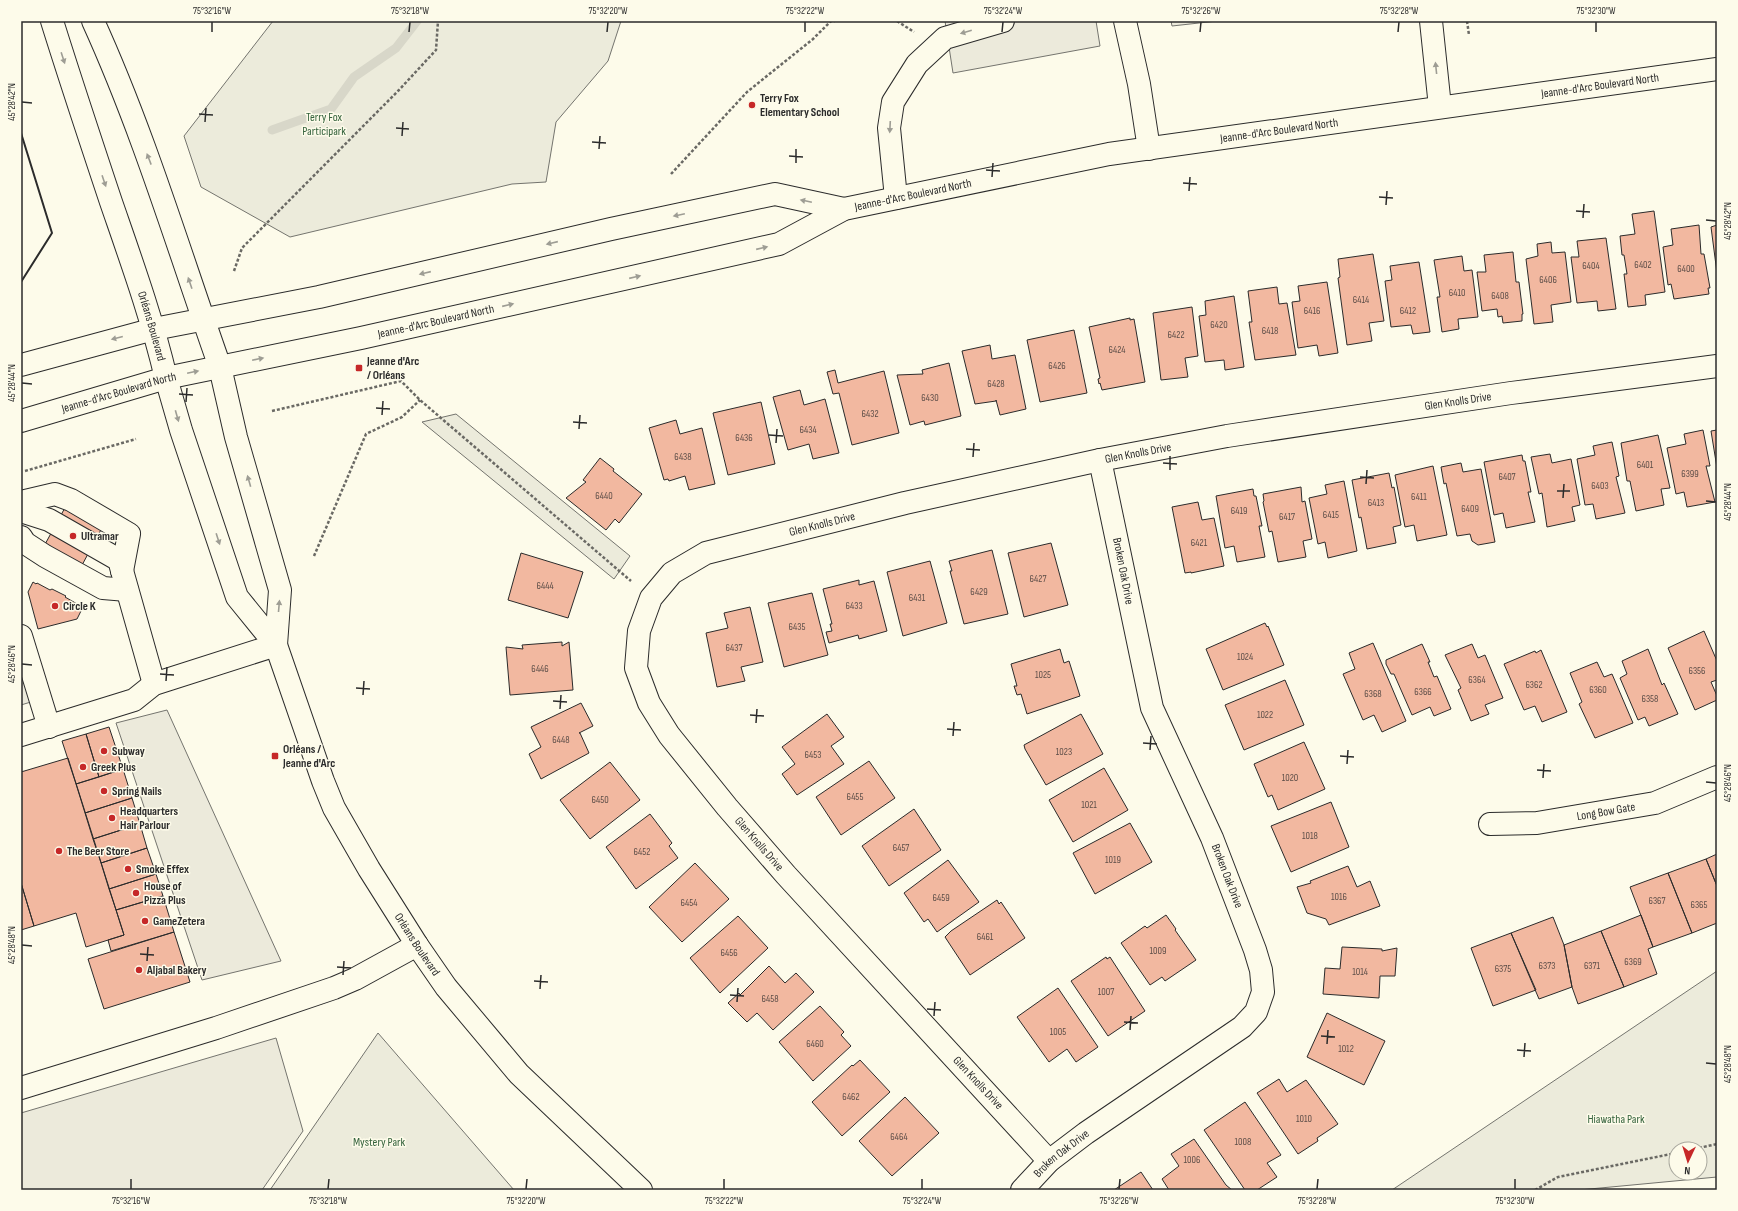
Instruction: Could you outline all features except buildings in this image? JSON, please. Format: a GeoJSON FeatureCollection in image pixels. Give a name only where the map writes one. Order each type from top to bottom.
{"type":"FeatureCollection","features":[{"type":"Feature","properties":{"kind":"street","name":"Orléans Boulevard"},"geometry":{"type":"LineString","coordinates":[[52,21],[154,329],[181,430],[237,597],[276,645],[323,781],[334,808],[369,870],[446,987],[519,1074],[641,1190]]}},
{"type":"Feature","properties":{"kind":"street","name":"Orléans Boulevard"},"geometry":{"type":"LineString","coordinates":[[92,21],[115,70],[154,173],[220,367],[236,437],[280,590],[276,645]]}},
{"type":"Feature","properties":{"kind":"street"},"geometry":{"type":"LineString","coordinates":[[896,198],[889,128],[893,102],[917,64],[946,38],[1004,21]]}},
{"type":"Feature","properties":{"kind":"street"},"geometry":{"type":"LineString","coordinates":[[1125,21],[1139,84],[1149,149]]}},
{"type":"Feature","properties":{"kind":"street"},"geometry":{"type":"LineString","coordinates":[[1431,21],[1440,106]]}},
{"type":"Feature","properties":{"kind":"street","name":"Jeanne-d'Arc Boulevard North"},"geometry":{"type":"LineString","coordinates":[[21,421],[166,378],[361,338],[779,244],[844,208],[1109,154],[1440,106],[1717,69]]}},
{"type":"Feature","properties":{"kind":"street","name":"Jeanne-d'Arc Boulevard North"},"geometry":{"type":"LineString","coordinates":[[21,365],[154,329],[319,297],[611,229],[775,194],[844,208]]}},
{"type":"Feature","properties":{"kind":"street","name":"Glen Knolls Drive"},"geometry":{"type":"LineString","coordinates":[[1050,1161],[786,875],[727,808],[669,735],[649,703],[636,668],[639,631],[651,598],[672,573],[706,553],[905,503],[1100,460],[1250,432],[1511,393],[1717,366]]}},
{"type":"Feature","properties":{"kind":"street","name":"Broken Oak Drive"},"geometry":{"type":"LineString","coordinates":[[1022,1190],[1050,1161],[1086,1133],[1242,1027],[1256,1012],[1263,992],[1261,970],[1255,950],[1212,838],[1152,708],[1100,460]]}},
{"type":"Feature","properties":{"kind":"street"},"geometry":{"type":"LineString","coordinates":[[21,502],[55,494],[71,500],[129,534],[125,581]]}},
{"type":"Feature","properties":{"kind":"street"},"geometry":{"type":"LineString","coordinates":[[21,511],[49,520],[119,560],[154,684]]}},
{"type":"Feature","properties":{"kind":"street"},"geometry":{"type":"LineString","coordinates":[[21,537],[25,543],[45,556],[103,588],[125,581]]}},
{"type":"Feature","properties":{"kind":"street"},"geometry":{"type":"LineString","coordinates":[[21,636],[49,727]]}},
{"type":"Feature","properties":{"kind":"street"},"geometry":{"type":"LineString","coordinates":[[21,735],[134,700],[154,684],[276,645]]}},
{"type":"Feature","properties":{"kind":"street","name":"Long Bow Gate"},"geometry":{"type":"LineString","coordinates":[[1490,824],[1537,823],[1655,803],[1717,777]]}},
{"type":"Feature","properties":{"kind":"street"},"geometry":{"type":"LineString","coordinates":[[21,1088],[216,1028],[334,988],[355,979],[417,945]]}},
{"type":"Feature","properties":{"kind":"path"},"geometry":{"type":"LineString","coordinates":[[234,271],[242,248],[399,90],[436,50],[438,21]]}},
{"type":"Feature","properties":{"kind":"path"},"geometry":{"type":"LineString","coordinates":[[671,174],[747,92],[813,39],[831,21],[835,21]]}},
{"type":"Feature","properties":{"kind":"path"},"geometry":{"type":"LineString","coordinates":[[1467,21],[1469,35]]}},
{"type":"Feature","properties":{"kind":"path"},"geometry":{"type":"LineString","coordinates":[[272,411],[401,381],[420,400],[651,598]]}},
{"type":"Feature","properties":{"kind":"path"},"geometry":{"type":"LineString","coordinates":[[314,556],[366,434],[402,417],[420,400]]}},
{"type":"Feature","properties":{"kind":"path"},"geometry":{"type":"LineString","coordinates":[[21,472],[136,439]]}},
{"type":"Feature","properties":{"kind":"path"},"geometry":{"type":"LineString","coordinates":[[1536,1190],[1558,1177],[1668,1155]]}},
{"type":"Feature","properties":{"kind":"green space","name":"Terry Fox Participark"},"geometry":{"type":"Polygon","coordinates":[[[273,21],[621,21],[608,61],[556,122],[546,182],[512,184],[290,237],[201,187],[184,136],[273,21]]]}},
{"type":"Feature","properties":{"kind":"green space"},"geometry":{"type":"Polygon","coordinates":[[[456,414],[630,556],[614,579],[422,422],[456,414]]]}},
{"type":"Feature","properties":{"kind":"green space","name":"Hiawatha Park"},"geometry":{"type":"Polygon","coordinates":[[[1717,971],[1717,1177],[1708,1178],[1708,1141],[1668,1141],[1668,1181],[1675,1181],[1579,1190],[1392,1190],[1717,971]]]}},
{"type":"Feature","properties":{"kind":"green space","name":"Mystery Park"},"geometry":{"type":"Polygon","coordinates":[[[378,1033],[514,1190],[270,1190],[378,1033]]]}},
{"type":"Feature","properties":{"kind":"shaded area"},"geometry":{"type":"Polygon","coordinates":[[[945,21],[1096,21],[1100,46],[953,73],[945,21]]]}},
{"type":"Feature","properties":{"kind":"shaded area"},"geometry":{"type":"Polygon","coordinates":[[[1171,21],[1217,21],[1172,26],[1171,21]]]}},
{"type":"Feature","properties":{"kind":"shaded area"},"geometry":{"type":"Polygon","coordinates":[[[21,665],[34,701],[21,705],[21,665]]]}},
{"type":"Feature","properties":{"kind":"shaded area"},"geometry":{"type":"Polygon","coordinates":[[[167,710],[281,961],[202,980],[116,723],[167,710]]]}},
{"type":"Feature","properties":{"kind":"shaded area"},"geometry":{"type":"Polygon","coordinates":[[[276,1038],[303,1131],[262,1190],[21,1190],[21,1113],[276,1038]]]}},
{"type":"Feature","properties":{"kind":"waterway"},"geometry":{"type":"LineString","coordinates":[[272,130],[331,109],[354,77],[396,48],[417,21]]}},
{"type":"Feature","properties":{"kind":"wall"},"geometry":{"type":"LineString","coordinates":[[21,133],[52,233],[21,282]]}},
{"type":"Feature","properties":{"kind":"place","name":"Terry Fox Elementary School"},"geometry":{"type":"Point","coordinates":[752,105]}},
{"type":"Feature","properties":{"kind":"place","name":"Jeanne d'Arc / Orléans"},"geometry":{"type":"Point","coordinates":[359,368]}},
{"type":"Feature","properties":{"kind":"place","name":"Ultramar"},"geometry":{"type":"Point","coordinates":[73,536]}},
{"type":"Feature","properties":{"kind":"place","name":"Circle K"},"geometry":{"type":"Point","coordinates":[55,606]}},
{"type":"Feature","properties":{"kind":"place","name":"Subway"},"geometry":{"type":"Point","coordinates":[104,751]}},
{"type":"Feature","properties":{"kind":"place","name":"Orléans / Jeanne d'Arc"},"geometry":{"type":"Point","coordinates":[275,756]}},
{"type":"Feature","properties":{"kind":"place","name":"Greek Plus"},"geometry":{"type":"Point","coordinates":[83,767]}},
{"type":"Feature","properties":{"kind":"place","name":"Spring Nails"},"geometry":{"type":"Point","coordinates":[104,791]}},
{"type":"Feature","properties":{"kind":"place","name":"Headquarters Hair Parlour"},"geometry":{"type":"Point","coordinates":[112,818]}},
{"type":"Feature","properties":{"kind":"place","name":"The Beer Store"},"geometry":{"type":"Point","coordinates":[59,851]}},
{"type":"Feature","properties":{"kind":"place","name":"Smoke Effex"},"geometry":{"type":"Point","coordinates":[128,869]}},
{"type":"Feature","properties":{"kind":"place","name":"House of Pizza Plus"},"geometry":{"type":"Point","coordinates":[136,893]}},
{"type":"Feature","properties":{"kind":"place","name":"GameZetera"},"geometry":{"type":"Point","coordinates":[145,921]}},
{"type":"Feature","properties":{"kind":"place","name":"Aljabal Bakery"},"geometry":{"type":"Point","coordinates":[139,970]}}]}
